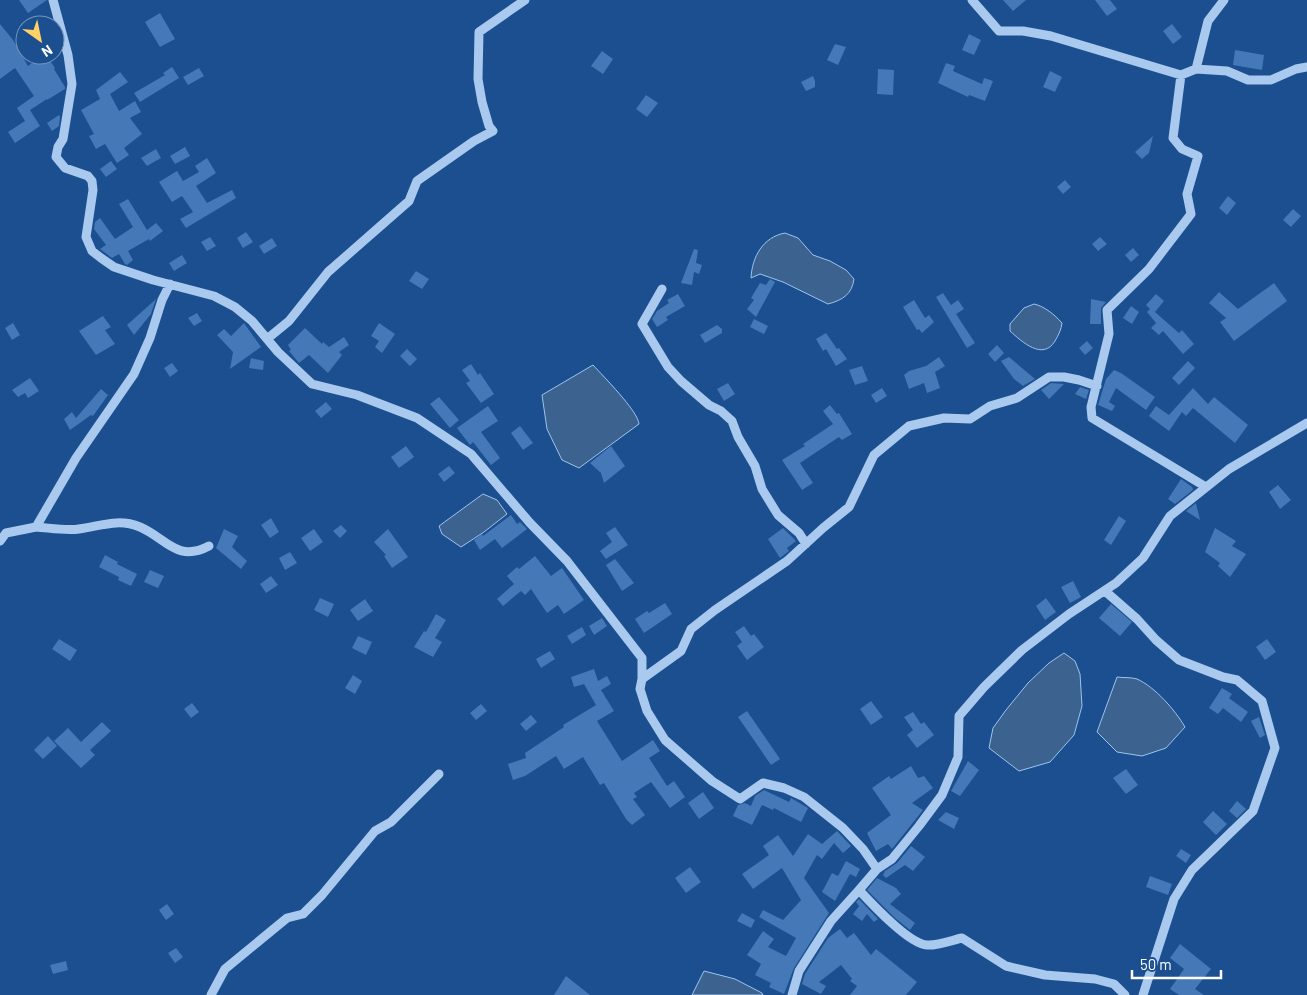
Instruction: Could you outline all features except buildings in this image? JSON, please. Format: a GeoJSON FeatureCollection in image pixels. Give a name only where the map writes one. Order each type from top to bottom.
{"type":"FeatureCollection","features":[{"type":"Feature","properties":{"kind":"street"},"geometry":{"type":"LineString","coordinates":[[53,0],[68,55],[72,84],[63,139],[58,147],[56,157],[65,168],[88,176],[92,181],[93,186],[86,231],[88,245],[101,258],[114,267],[214,296],[235,307],[252,321],[278,352],[312,384],[357,395],[417,418],[471,454],[530,523],[567,561],[642,658],[640,689],[647,711],[665,740],[712,782],[740,799],[762,783],[784,788],[804,797],[843,828],[863,849],[877,869]]}},
{"type":"Feature","properties":{"kind":"street"},"geometry":{"type":"LineString","coordinates":[[267,339],[290,322],[328,272],[409,201],[416,181],[474,141],[492,131],[482,102],[478,79],[479,32],[525,0]]}},
{"type":"Feature","properties":{"kind":"street"},"geometry":{"type":"LineString","coordinates":[[972,0],[999,31],[1023,31],[1051,36],[1181,76],[1196,69],[1227,71],[1248,80],[1271,80],[1296,68],[1307,67]]}},
{"type":"Feature","properties":{"kind":"street"},"geometry":{"type":"LineString","coordinates":[[1196,69],[1208,21],[1224,0]]}},
{"type":"Feature","properties":{"kind":"street"},"geometry":{"type":"LineString","coordinates":[[1181,76],[1173,138],[1182,149],[1198,156],[1187,194],[1192,214],[1149,269],[1107,310],[1109,334],[1091,407],[1092,418],[1206,487]]}},
{"type":"Feature","properties":{"kind":"street"},"geometry":{"type":"LineString","coordinates":[[36,527],[76,458],[134,374],[170,284]]}},
{"type":"Feature","properties":{"kind":"street"},"geometry":{"type":"LineString","coordinates":[[662,289],[642,324],[645,331],[668,367],[681,382],[732,421],[738,437],[754,466],[762,489],[778,514],[799,533],[806,544]]}},
{"type":"Feature","properties":{"kind":"street"},"geometry":{"type":"LineString","coordinates":[[642,679],[681,650],[691,629],[715,610],[787,561],[849,507],[874,455],[909,426],[944,418],[970,419],[990,406],[1017,398],[1048,377],[1064,376],[1096,386]]}},
{"type":"Feature","properties":{"kind":"street"},"geometry":{"type":"LineString","coordinates":[[792,995],[799,971],[826,930],[877,869],[892,859],[942,795],[958,756],[960,716],[984,687],[1022,650],[1069,614],[1116,583],[1143,558],[1170,516],[1229,469],[1307,423]]}},
{"type":"Feature","properties":{"kind":"street"},"geometry":{"type":"LineString","coordinates":[[0,541],[6,532],[36,527],[77,529],[114,522],[139,527],[182,552],[198,552],[209,546]]}},
{"type":"Feature","properties":{"kind":"street"},"geometry":{"type":"LineString","coordinates":[[1105,591],[1179,660],[1223,677],[1237,680],[1262,702],[1274,748],[1253,811],[1192,870],[1174,899],[1143,995]]}},
{"type":"Feature","properties":{"kind":"street"},"geometry":{"type":"LineString","coordinates":[[210,995],[225,969],[287,918],[303,914],[322,895],[375,830],[391,822],[439,774]]}},
{"type":"Feature","properties":{"kind":"street"},"geometry":{"type":"LineString","coordinates":[[859,890],[878,910],[907,935],[927,945],[962,938],[1006,966],[1045,975],[1095,979],[1114,984],[1124,995]]}},
{"type":"Feature","properties":{"kind":"water"},"geometry":{"type":"Polygon","coordinates":[[[785,233],[798,238],[813,255],[830,261],[846,270],[854,279],[851,289],[846,296],[828,304],[783,282],[760,274],[751,278],[756,256],[760,249],[777,235],[785,233]]]}},
{"type":"Feature","properties":{"kind":"water"},"geometry":{"type":"Polygon","coordinates":[[[1034,304],[1049,311],[1062,323],[1055,341],[1050,347],[1045,349],[1032,348],[1010,331],[1010,324],[1024,308],[1034,304]]]}},
{"type":"Feature","properties":{"kind":"water"},"geometry":{"type":"Polygon","coordinates":[[[593,365],[627,403],[639,424],[579,468],[562,460],[547,429],[542,395],[593,365]]]}},
{"type":"Feature","properties":{"kind":"water"},"geometry":{"type":"Polygon","coordinates":[[[483,494],[497,500],[507,514],[461,547],[442,534],[439,526],[483,494]]]}},
{"type":"Feature","properties":{"kind":"water"},"geometry":{"type":"Polygon","coordinates":[[[1064,653],[1075,661],[1080,674],[1082,706],[1074,735],[1050,762],[1019,771],[989,748],[993,728],[1028,683],[1049,663],[1064,653]]]}},
{"type":"Feature","properties":{"kind":"water"},"geometry":{"type":"Polygon","coordinates":[[[1117,677],[1135,678],[1151,687],[1181,720],[1185,727],[1166,748],[1142,756],[1117,752],[1097,732],[1117,677]]]}},
{"type":"Feature","properties":{"kind":"water"},"geometry":{"type":"Polygon","coordinates":[[[704,971],[735,979],[763,995],[692,995],[704,971]]]}}]}
